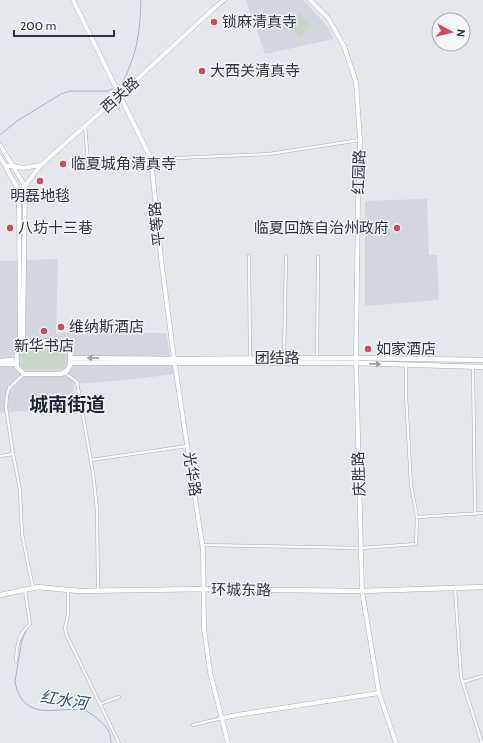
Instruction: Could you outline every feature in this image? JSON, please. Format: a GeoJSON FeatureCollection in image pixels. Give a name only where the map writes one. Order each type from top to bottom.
{"type":"FeatureCollection","features":[{"type":"Feature","properties":{"kind":"main road","name":"平等路"},"geometry":{"type":"LineString","coordinates":[[73,0],[151,159],[160,258],[175,361]]}},
{"type":"Feature","properties":{"kind":"main road","name":"西关路"},"geometry":{"type":"LineString","coordinates":[[20,194],[41,165],[224,0]]}},
{"type":"Feature","properties":{"kind":"main road","name":"红园路"},"geometry":{"type":"LineString","coordinates":[[310,0],[328,18],[344,46],[356,82],[360,140],[356,360]]}},
{"type":"Feature","properties":{"kind":"main road"},"geometry":{"type":"LineString","coordinates":[[0,145],[25,186],[21,345]]}},
{"type":"Feature","properties":{"kind":"main road"},"geometry":{"type":"LineString","coordinates":[[0,157],[20,194],[21,345]]}},
{"type":"Feature","properties":{"kind":"main road"},"geometry":{"type":"LineString","coordinates":[[5,166],[23,168],[41,165]]}},
{"type":"Feature","properties":{"kind":"main road"},"geometry":{"type":"LineString","coordinates":[[26,342],[60,342],[66,345],[70,351],[70,360],[70,367],[65,373],[61,374],[24,374],[17,367],[16,362],[17,351],[21,345],[26,342]]}},
{"type":"Feature","properties":{"kind":"main road","name":"团结路"},"geometry":{"type":"LineString","coordinates":[[175,361],[250,358],[317,358],[406,365],[483,367]]}},
{"type":"Feature","properties":{"kind":"main road","name":"团结路"},"geometry":{"type":"LineString","coordinates":[[70,360],[356,360],[406,358],[483,360]]}},
{"type":"Feature","properties":{"kind":"main road","name":"庆胜路"},"geometry":{"type":"LineString","coordinates":[[356,360],[362,591],[379,693],[396,743]]}},
{"type":"Feature","properties":{"kind":"main road"},"geometry":{"type":"LineString","coordinates":[[0,361],[16,362]]}},
{"type":"Feature","properties":{"kind":"main road","name":"光华路"},"geometry":{"type":"LineString","coordinates":[[175,361],[203,545],[204,628],[210,672],[228,743]]}},
{"type":"Feature","properties":{"kind":"main road"},"geometry":{"type":"LineString","coordinates":[[0,364],[16,362]]}},
{"type":"Feature","properties":{"kind":"main road","name":"环城东路"},"geometry":{"type":"LineString","coordinates":[[0,595],[38,587],[68,590],[204,589],[362,591],[483,587]]}},
{"type":"Feature","properties":{"kind":"main road"},"geometry":{"type":"LineString","coordinates":[[222,718],[379,693]]}},
{"type":"Feature","properties":{"kind":"street"},"geometry":{"type":"LineString","coordinates":[[85,126],[88,162],[269,154],[360,140]]}},
{"type":"Feature","properties":{"kind":"street"},"geometry":{"type":"LineString","coordinates":[[249,256],[250,358]]}},
{"type":"Feature","properties":{"kind":"street"},"geometry":{"type":"LineString","coordinates":[[284,358],[286,256]]}},
{"type":"Feature","properties":{"kind":"street"},"geometry":{"type":"LineString","coordinates":[[317,358],[318,257]]}},
{"type":"Feature","properties":{"kind":"street"},"geometry":{"type":"LineString","coordinates":[[203,545],[361,548],[416,544],[417,517],[411,485],[406,395],[406,358]]}},
{"type":"Feature","properties":{"kind":"street"},"geometry":{"type":"LineString","coordinates":[[473,366],[475,514]]}},
{"type":"Feature","properties":{"kind":"street"},"geometry":{"type":"LineString","coordinates":[[65,373],[77,382],[91,460],[97,510],[98,590]]}},
{"type":"Feature","properties":{"kind":"street"},"geometry":{"type":"LineString","coordinates":[[24,374],[9,388],[6,407],[20,490],[22,534],[33,588]]}},
{"type":"Feature","properties":{"kind":"street"},"geometry":{"type":"LineString","coordinates":[[91,460],[188,446]]}},
{"type":"Feature","properties":{"kind":"street"},"geometry":{"type":"LineString","coordinates":[[0,456],[14,454]]}},
{"type":"Feature","properties":{"kind":"street"},"geometry":{"type":"LineString","coordinates":[[417,517],[483,513]]}},
{"type":"Feature","properties":{"kind":"street"},"geometry":{"type":"LineString","coordinates":[[454,588],[461,677],[482,743]]}},
{"type":"Feature","properties":{"kind":"street"},"geometry":{"type":"LineString","coordinates":[[16,661],[17,650],[22,632],[30,624],[26,590]]}},
{"type":"Feature","properties":{"kind":"street"},"geometry":{"type":"LineString","coordinates":[[68,590],[68,614],[64,628],[119,743]]}},
{"type":"Feature","properties":{"kind":"street"},"geometry":{"type":"LineString","coordinates":[[463,682],[483,676]]}},
{"type":"Feature","properties":{"kind":"street"},"geometry":{"type":"LineString","coordinates":[[100,704],[119,697]]}},
{"type":"Feature","properties":{"kind":"street"},"geometry":{"type":"LineString","coordinates":[[193,725],[222,718]]}},
{"type":"Feature","properties":{"kind":"shaded area"},"geometry":{"type":"Polygon","coordinates":[[[246,0],[304,0],[328,27],[334,39],[265,54],[246,0]]]}},
{"type":"Feature","properties":{"kind":"shaded area","name":"临夏回族自治州政府"},"geometry":{"type":"Polygon","coordinates":[[[427,199],[429,255],[437,255],[439,300],[365,306],[365,201],[427,199]]]}},
{"type":"Feature","properties":{"kind":"shaded area"},"geometry":{"type":"Polygon","coordinates":[[[58,259],[56,333],[166,333],[174,374],[127,380],[74,384],[73,407],[0,413],[0,261],[58,259]]]}},
{"type":"Feature","properties":{"kind":"green space"},"geometry":{"type":"Polygon","coordinates":[[[300,13],[312,27],[300,37],[288,23],[300,13]]]}},
{"type":"Feature","properties":{"kind":"green space"},"geometry":{"type":"Polygon","coordinates":[[[61,346],[64,348],[65,365],[62,368],[27,370],[23,367],[21,352],[24,348],[61,346]]]}},
{"type":"Feature","properties":{"kind":"waterway","name":"红水河"},"geometry":{"type":"LineString","coordinates":[[122,82],[137,43],[141,0]]}},
{"type":"Feature","properties":{"kind":"waterway","name":"红水河"},"geometry":{"type":"LineString","coordinates":[[0,135],[17,121],[61,94],[70,91],[108,91],[112,89]]}},
{"type":"Feature","properties":{"kind":"waterway","name":"红水河"},"geometry":{"type":"LineString","coordinates":[[26,631],[22,640],[15,681],[21,698],[27,705],[43,710],[86,711],[98,719],[107,729],[110,734],[111,743]]}},
{"type":"Feature","properties":{"kind":"place","name":"锁麻清真寺"},"geometry":{"type":"Point","coordinates":[214,22]}},
{"type":"Feature","properties":{"kind":"place","name":"大西关清真寺"},"geometry":{"type":"Point","coordinates":[202,71]}},
{"type":"Feature","properties":{"kind":"place","name":"临夏城角清真寺"},"geometry":{"type":"Point","coordinates":[63,164]}},
{"type":"Feature","properties":{"kind":"place","name":"明磊地毯"},"geometry":{"type":"Point","coordinates":[40,181]}},
{"type":"Feature","properties":{"kind":"place","name":"八坊十三巷"},"geometry":{"type":"Point","coordinates":[10,228]}},
{"type":"Feature","properties":{"kind":"place","name":"临夏回族自治州政府"},"geometry":{"type":"Point","coordinates":[397,228]}},
{"type":"Feature","properties":{"kind":"place","name":"维纳斯酒店"},"geometry":{"type":"Point","coordinates":[61,327]}},
{"type":"Feature","properties":{"kind":"place","name":"新华书店"},"geometry":{"type":"Point","coordinates":[44,331]}},
{"type":"Feature","properties":{"kind":"place","name":"如家酒店"},"geometry":{"type":"Point","coordinates":[368,349]}},
{"type":"Feature","properties":{"kind":"district","name":"城南街道"},"geometry":{"type":"Point","coordinates":[67,404]}}]}
